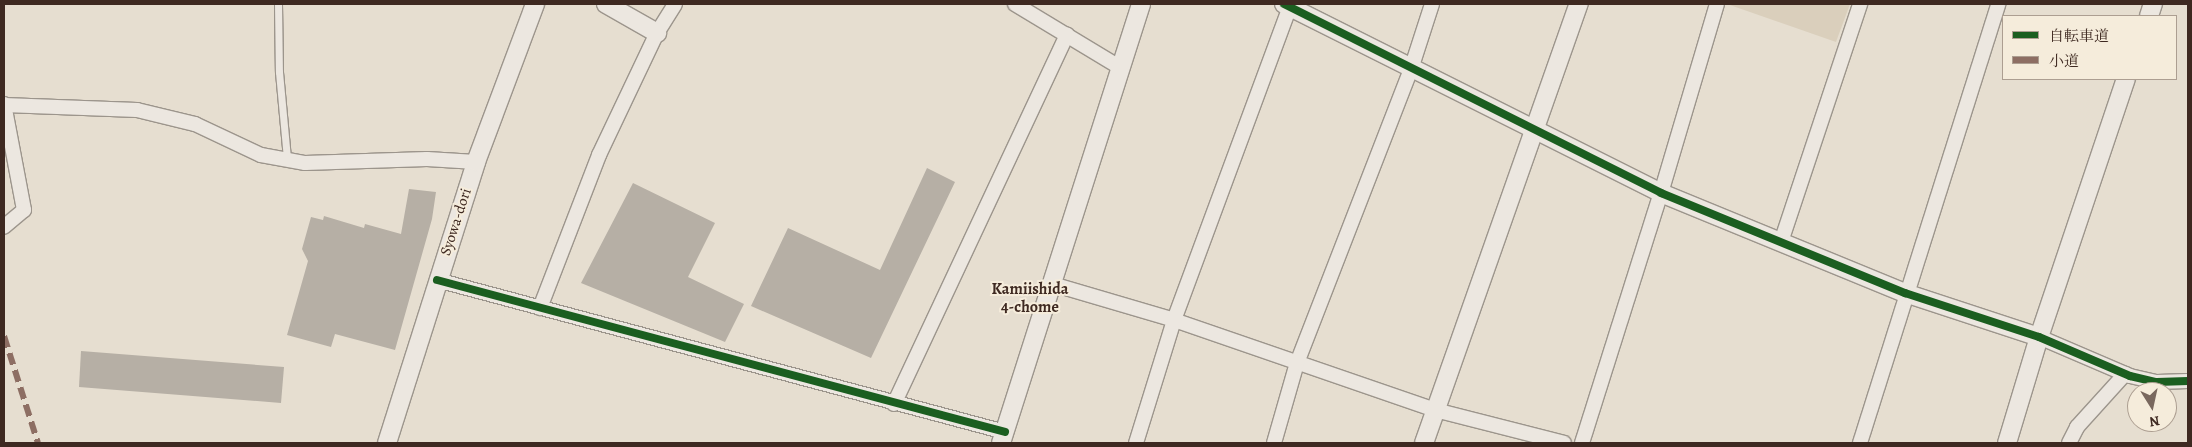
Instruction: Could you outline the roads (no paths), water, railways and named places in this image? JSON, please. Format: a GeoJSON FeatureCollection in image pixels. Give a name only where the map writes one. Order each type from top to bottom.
{"type":"FeatureCollection","features":[{"type":"Feature","properties":{"kind":"street","name":"Syowa-dori"},"geometry":{"type":"LineString","coordinates":[[387,443],[437,280],[476,162],[534,4]]}},
{"type":"Feature","properties":{"kind":"street"},"geometry":{"type":"LineString","coordinates":[[606,4],[657,33]]}},
{"type":"Feature","properties":{"kind":"street"},"geometry":{"type":"LineString","coordinates":[[540,308],[599,154],[657,33],[675,4]]}},
{"type":"Feature","properties":{"kind":"street"},"geometry":{"type":"LineString","coordinates":[[1015,4],[1121,68]]}},
{"type":"Feature","properties":{"kind":"street"},"geometry":{"type":"LineString","coordinates":[[437,280],[894,404],[1003,437],[1141,4]]}},
{"type":"Feature","properties":{"kind":"street"},"geometry":{"type":"LineString","coordinates":[[1274,443],[1296,363],[1412,66],[1432,4]]}},
{"type":"Feature","properties":{"kind":"street"},"geometry":{"type":"LineString","coordinates":[[1424,443],[1579,4]]}},
{"type":"Feature","properties":{"kind":"street"},"geometry":{"type":"LineString","coordinates":[[1582,443],[1662,193],[1717,4]]}},
{"type":"Feature","properties":{"kind":"street"},"geometry":{"type":"LineString","coordinates":[[1781,242],[1860,4]]}},
{"type":"Feature","properties":{"kind":"street"},"geometry":{"type":"LineString","coordinates":[[1860,443],[1905,293],[1998,4]]}},
{"type":"Feature","properties":{"kind":"street"},"geometry":{"type":"LineString","coordinates":[[1136,443],[1174,320],[1288,5],[1412,66],[1534,132],[1662,193],[1905,293],[2039,337],[2125,374],[2157,382],[2188,381]]}},
{"type":"Feature","properties":{"kind":"street"},"geometry":{"type":"LineString","coordinates":[[894,404],[1067,35]]}},
{"type":"Feature","properties":{"kind":"street"},"geometry":{"type":"LineString","coordinates":[[2007,443],[2039,337],[2126,80]]}},
{"type":"Feature","properties":{"kind":"street"},"geometry":{"type":"LineString","coordinates":[[4,227],[24,210],[4,105],[137,110],[195,124],[261,155],[287,158],[305,163],[427,159],[476,162]]}},
{"type":"Feature","properties":{"kind":"street"},"geometry":{"type":"LineString","coordinates":[[1052,284],[1174,320],[1435,410],[1564,443]]}},
{"type":"Feature","properties":{"kind":"street"},"geometry":{"type":"LineString","coordinates":[[2069,443],[2077,427],[2125,374]]}},
{"type":"Feature","properties":{"kind":"lane"},"geometry":{"type":"LineString","coordinates":[[278,4],[279,72],[287,158]]}},
{"type":"Feature","properties":{"kind":"district","name":"Kamiishida 4-chome"},"geometry":{"type":"Point","coordinates":[1030,298]}}]}
